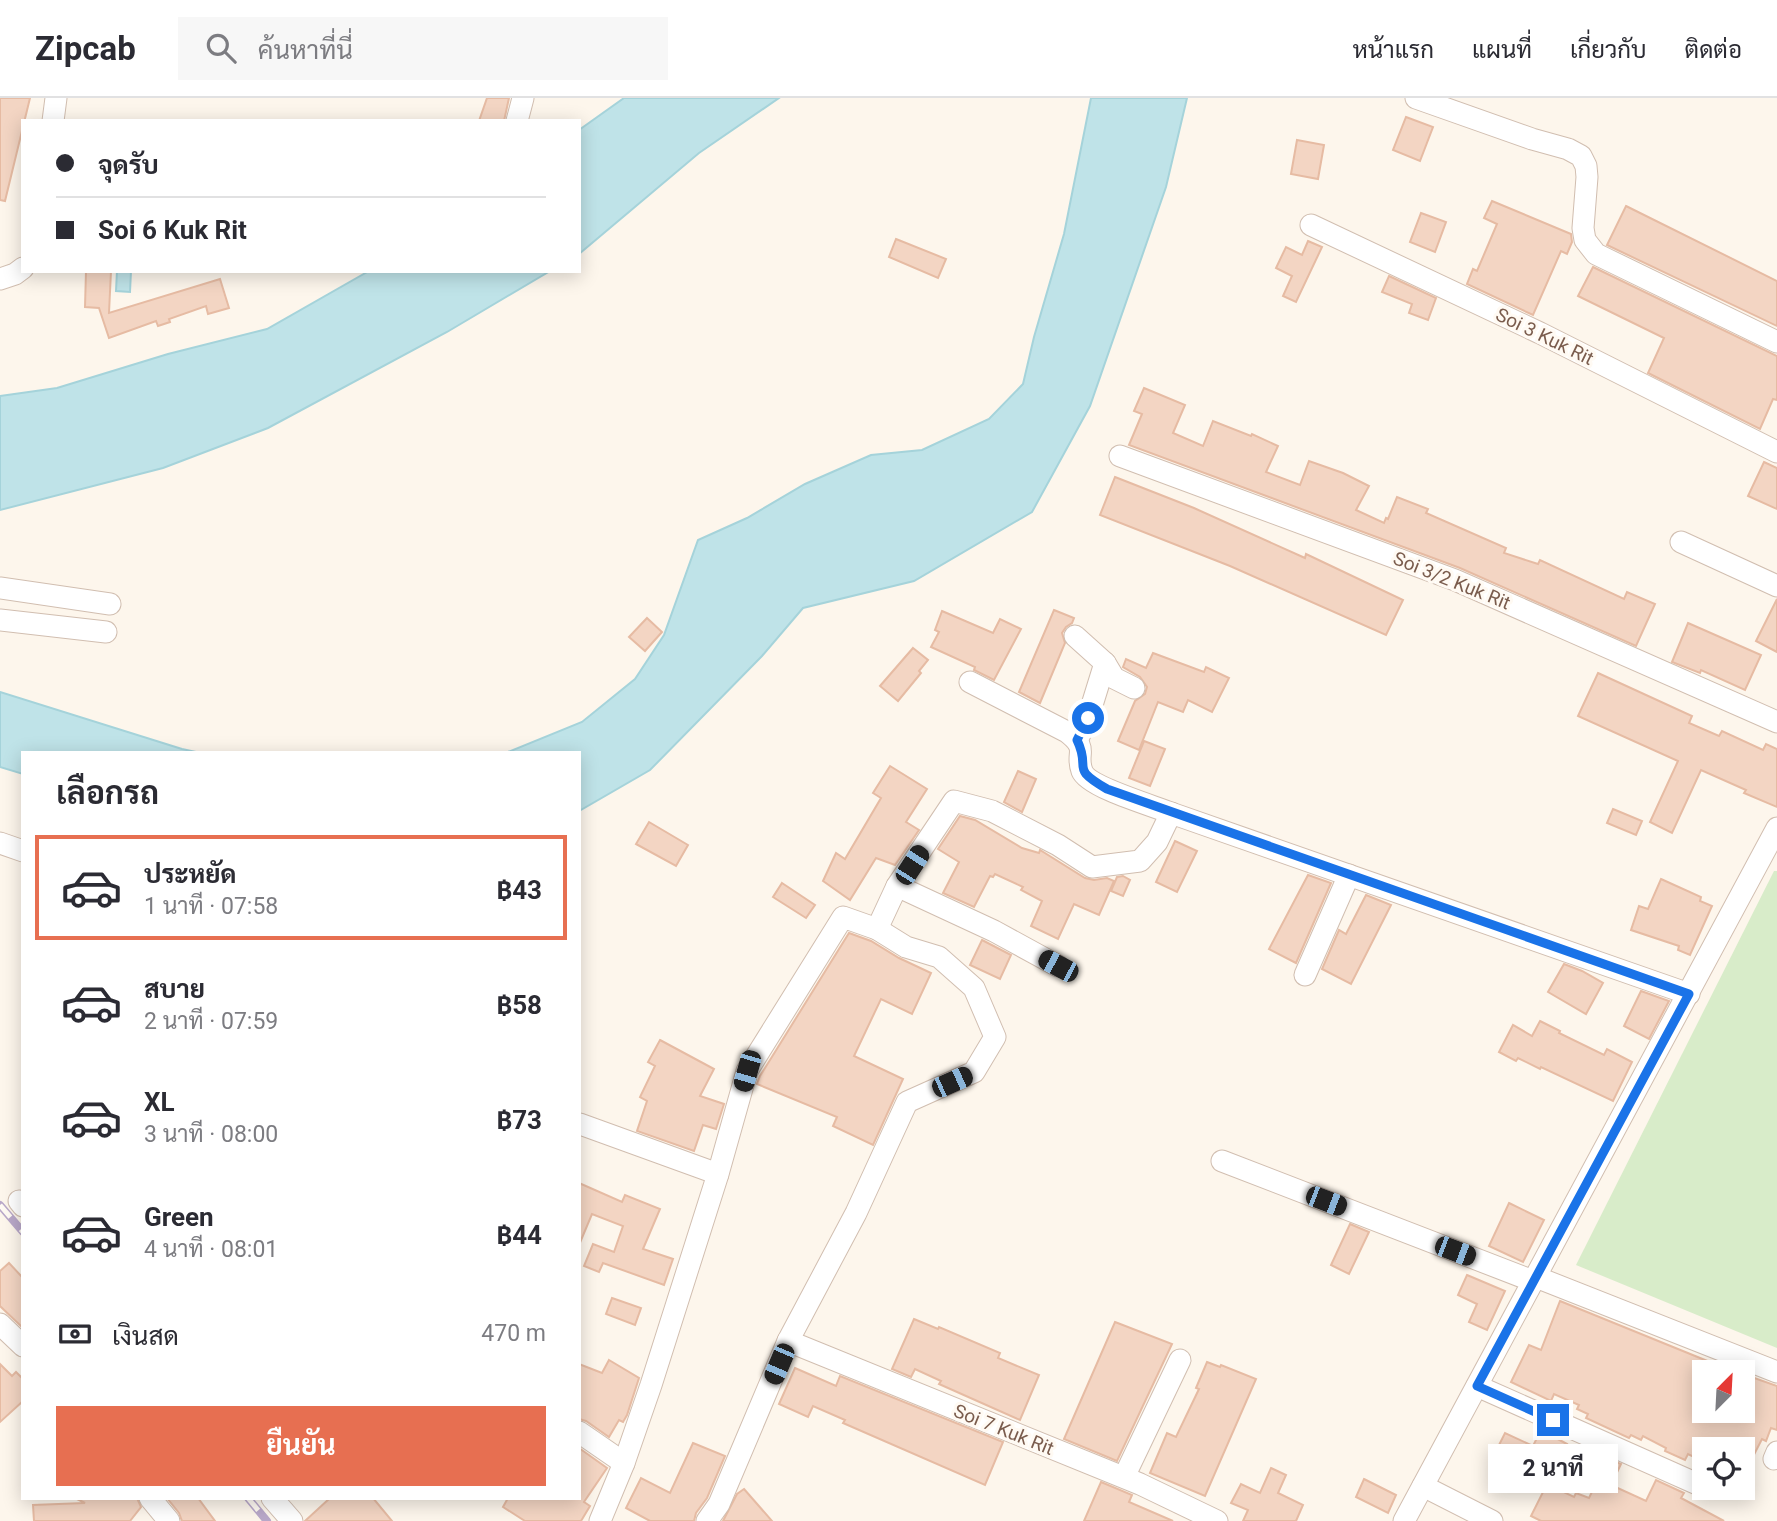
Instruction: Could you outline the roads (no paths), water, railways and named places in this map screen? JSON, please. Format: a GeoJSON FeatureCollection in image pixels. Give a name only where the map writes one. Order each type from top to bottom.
{"type":"FeatureCollection","features":[{"type":"Feature","properties":{"kind":"street"},"geometry":{"type":"LineString","coordinates":[[53,119],[56,98]]}},
{"type":"Feature","properties":{"kind":"street"},"geometry":{"type":"LineString","coordinates":[[518,119],[523,98]]}},
{"type":"Feature","properties":{"kind":"street"},"geometry":{"type":"LineString","coordinates":[[1416,98],[1568,149],[1581,156],[1587,177],[1583,228],[1585,240],[1596,254],[1777,342]]}},
{"type":"Feature","properties":{"kind":"street","name":"Soi 3 Kuk Rit"},"geometry":{"type":"LineString","coordinates":[[1311,225],[1540,333],[1777,452]]}},
{"type":"Feature","properties":{"kind":"street"},"geometry":{"type":"LineString","coordinates":[[0,279],[21,270]]}},
{"type":"Feature","properties":{"kind":"street","name":"Soi 3/2 Kuk Rit"},"geometry":{"type":"LineString","coordinates":[[1121,456],[1455,580],[1777,722]]}},
{"type":"Feature","properties":{"kind":"street"},"geometry":{"type":"LineString","coordinates":[[1681,542],[1777,586]]}},
{"type":"Feature","properties":{"kind":"street"},"geometry":{"type":"LineString","coordinates":[[0,588],[110,604]]}},
{"type":"Feature","properties":{"kind":"street"},"geometry":{"type":"LineString","coordinates":[[0,620],[106,632]]}},
{"type":"Feature","properties":{"kind":"street"},"geometry":{"type":"LineString","coordinates":[[1075,636],[1105,663],[1114,678],[1133,688]]}},
{"type":"Feature","properties":{"kind":"street"},"geometry":{"type":"LineString","coordinates":[[1077,740],[1088,718],[1105,663]]}},
{"type":"Feature","properties":{"kind":"street"},"geometry":{"type":"LineString","coordinates":[[970,682],[1067,732],[1081,747],[1082,771],[1107,789],[1689,994]]}},
{"type":"Feature","properties":{"kind":"street"},"geometry":{"type":"LineString","coordinates":[[877,929],[897,886],[954,801],[992,811],[1058,845],[1092,867],[1140,861],[1157,842],[1171,813]]}},
{"type":"Feature","properties":{"kind":"street"},"geometry":{"type":"LineString","coordinates":[[1404,1521],[1777,828]]}},
{"type":"Feature","properties":{"kind":"street"},"geometry":{"type":"LineString","coordinates":[[0,843],[21,850]]}},
{"type":"Feature","properties":{"kind":"street"},"geometry":{"type":"LineString","coordinates":[[1306,975],[1349,875]]}},
{"type":"Feature","properties":{"kind":"street"},"geometry":{"type":"LineString","coordinates":[[897,886],[1058,966]]}},
{"type":"Feature","properties":{"kind":"street"},"geometry":{"type":"LineString","coordinates":[[601,1520],[651,1385],[718,1174],[747,1071],[843,917],[877,929],[906,947],[939,957],[974,988],[995,1037],[974,1072],[907,1102],[856,1213],[789,1341],[719,1503],[708,1521]]}},
{"type":"Feature","properties":{"kind":"street"},"geometry":{"type":"LineString","coordinates":[[581,1124],[718,1174]]}},
{"type":"Feature","properties":{"kind":"street"},"geometry":{"type":"LineString","coordinates":[[1222,1161],[1777,1372]]}},
{"type":"Feature","properties":{"kind":"street"},"geometry":{"type":"LineString","coordinates":[[0,1324],[21,1344]]}},
{"type":"Feature","properties":{"kind":"street","name":"Soi 7 Kuk Rit"},"geometry":{"type":"LineString","coordinates":[[789,1341],[1124,1477],[1217,1521]]}},
{"type":"Feature","properties":{"kind":"street"},"geometry":{"type":"LineString","coordinates":[[1124,1477],[1180,1360]]}},
{"type":"Feature","properties":{"kind":"street"},"geometry":{"type":"LineString","coordinates":[[1477,1386],[1692,1481]]}},
{"type":"Feature","properties":{"kind":"street"},"geometry":{"type":"LineString","coordinates":[[581,1433],[624,1463]]}},
{"type":"Feature","properties":{"kind":"street"},"geometry":{"type":"LineString","coordinates":[[1423,1486],[1493,1521]]}},
{"type":"Feature","properties":{"kind":"street"},"geometry":{"type":"LineString","coordinates":[[152,1500],[169,1521]]}},
{"type":"Feature","properties":{"kind":"street"},"geometry":{"type":"LineString","coordinates":[[274,1500],[292,1521]]}},
{"type":"Feature","properties":{"kind":"water"},"geometry":{"type":"Polygon","coordinates":[[[624,98],[779,98],[699,153],[581,252],[581,129],[624,98]]]}},
{"type":"Feature","properties":{"kind":"water"},"geometry":{"type":"Polygon","coordinates":[[[1091,98],[1187,98],[1166,187],[1090,406],[1032,512],[914,581],[803,608],[762,656],[650,770],[581,810],[581,751],[510,751],[582,722],[635,679],[664,635],[698,540],[747,518],[805,484],[871,455],[922,450],[989,419],[1023,384],[1064,234],[1091,98]]]}},
{"type":"Feature","properties":{"kind":"water"},"geometry":{"type":"Polygon","coordinates":[[[117,273],[131,273],[130,292],[116,291],[117,273]]]}},
{"type":"Feature","properties":{"kind":"water"},"geometry":{"type":"Polygon","coordinates":[[[365,273],[547,273],[447,332],[268,428],[163,468],[0,510],[0,396],[57,388],[168,354],[267,329],[365,273]]]}},
{"type":"Feature","properties":{"kind":"water"},"geometry":{"type":"Polygon","coordinates":[[[0,692],[191,751],[21,751],[21,773],[0,767],[0,692]]]}},
{"type":"Feature","properties":{"kind":"railway"},"geometry":{"type":"LineString","coordinates":[[0,1205],[21,1230]]}},
{"type":"Feature","properties":{"kind":"railway"},"geometry":{"type":"LineString","coordinates":[[250,1500],[267,1521]]}}]}
